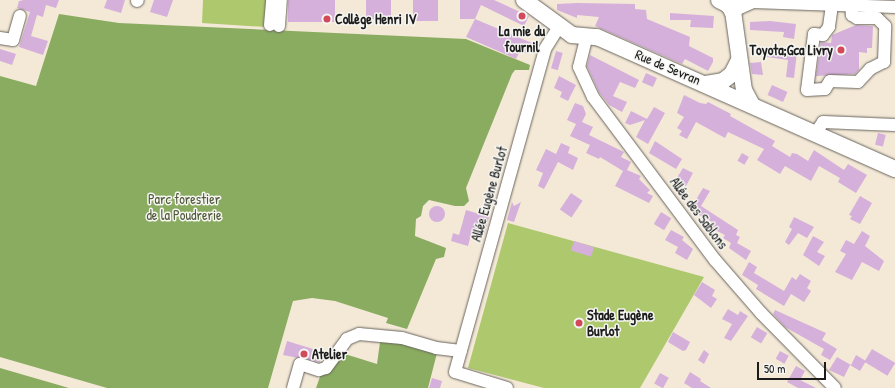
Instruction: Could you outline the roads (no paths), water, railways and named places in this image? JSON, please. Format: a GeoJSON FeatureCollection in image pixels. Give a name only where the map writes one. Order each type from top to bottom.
{"type":"FeatureCollection","features":[{"type":"Feature","properties":{"kind":"main road","name":"Rue de Sevran"},"geometry":{"type":"LineString","coordinates":[[524,0],[546,7],[559,28],[572,35],[598,37],[706,84],[743,104],[752,105],[895,169]]}},
{"type":"Feature","properties":{"kind":"main road"},"geometry":{"type":"LineString","coordinates":[[729,4],[744,90],[752,105]]}},
{"type":"Feature","properties":{"kind":"main road"},"geometry":{"type":"LineString","coordinates":[[706,84],[723,80],[732,74],[739,60]]}},
{"type":"Feature","properties":{"kind":"street"},"geometry":{"type":"LineString","coordinates":[[272,0],[275,26],[281,0]]}},
{"type":"Feature","properties":{"kind":"street"},"geometry":{"type":"LineString","coordinates":[[729,4],[753,2],[895,7]]}},
{"type":"Feature","properties":{"kind":"street"},"geometry":{"type":"LineString","coordinates":[[832,5],[829,27],[823,35],[814,34],[807,90],[825,89],[830,81],[858,82],[870,69],[884,62],[885,26],[877,18],[857,18],[852,15],[851,6]]}},
{"type":"Feature","properties":{"kind":"street"},"geometry":{"type":"LineString","coordinates":[[0,38],[13,40],[20,16]]}},
{"type":"Feature","properties":{"kind":"street","name":"Allée Eugène Burlot"},"geometry":{"type":"LineString","coordinates":[[508,388],[455,372],[545,50],[559,28]]}},
{"type":"Feature","properties":{"kind":"street","name":"Allée des Sablons"},"geometry":{"type":"LineString","coordinates":[[587,35],[579,67],[593,97],[715,260],[764,317],[835,388]]}},
{"type":"Feature","properties":{"kind":"street"},"geometry":{"type":"LineString","coordinates":[[815,134],[823,122],[895,125]]}},
{"type":"Feature","properties":{"kind":"street"},"geometry":{"type":"LineString","coordinates":[[293,388],[300,364],[320,370],[326,368],[347,339],[359,334],[402,338],[436,348],[461,351]]}},
{"type":"Feature","properties":{"kind":"place","name":"La mie du fournil"},"geometry":{"type":"Point","coordinates":[522,16]}},
{"type":"Feature","properties":{"kind":"place","name":"Collège Henri IV"},"geometry":{"type":"Point","coordinates":[327,19]}},
{"type":"Feature","properties":{"kind":"place","name":"Toyota;Gca Livry"},"geometry":{"type":"Point","coordinates":[841,50]}},
{"type":"Feature","properties":{"kind":"place","name":"Stade Eugène Burlot"},"geometry":{"type":"Point","coordinates":[579,323]}},
{"type":"Feature","properties":{"kind":"place","name":"Atelier"},"geometry":{"type":"Point","coordinates":[304,354]}},
{"type":"Feature","properties":{"kind":"park label","name":"Parc forestier de la Poudrerie"},"geometry":{"type":"Point","coordinates":[184,208]}}]}
